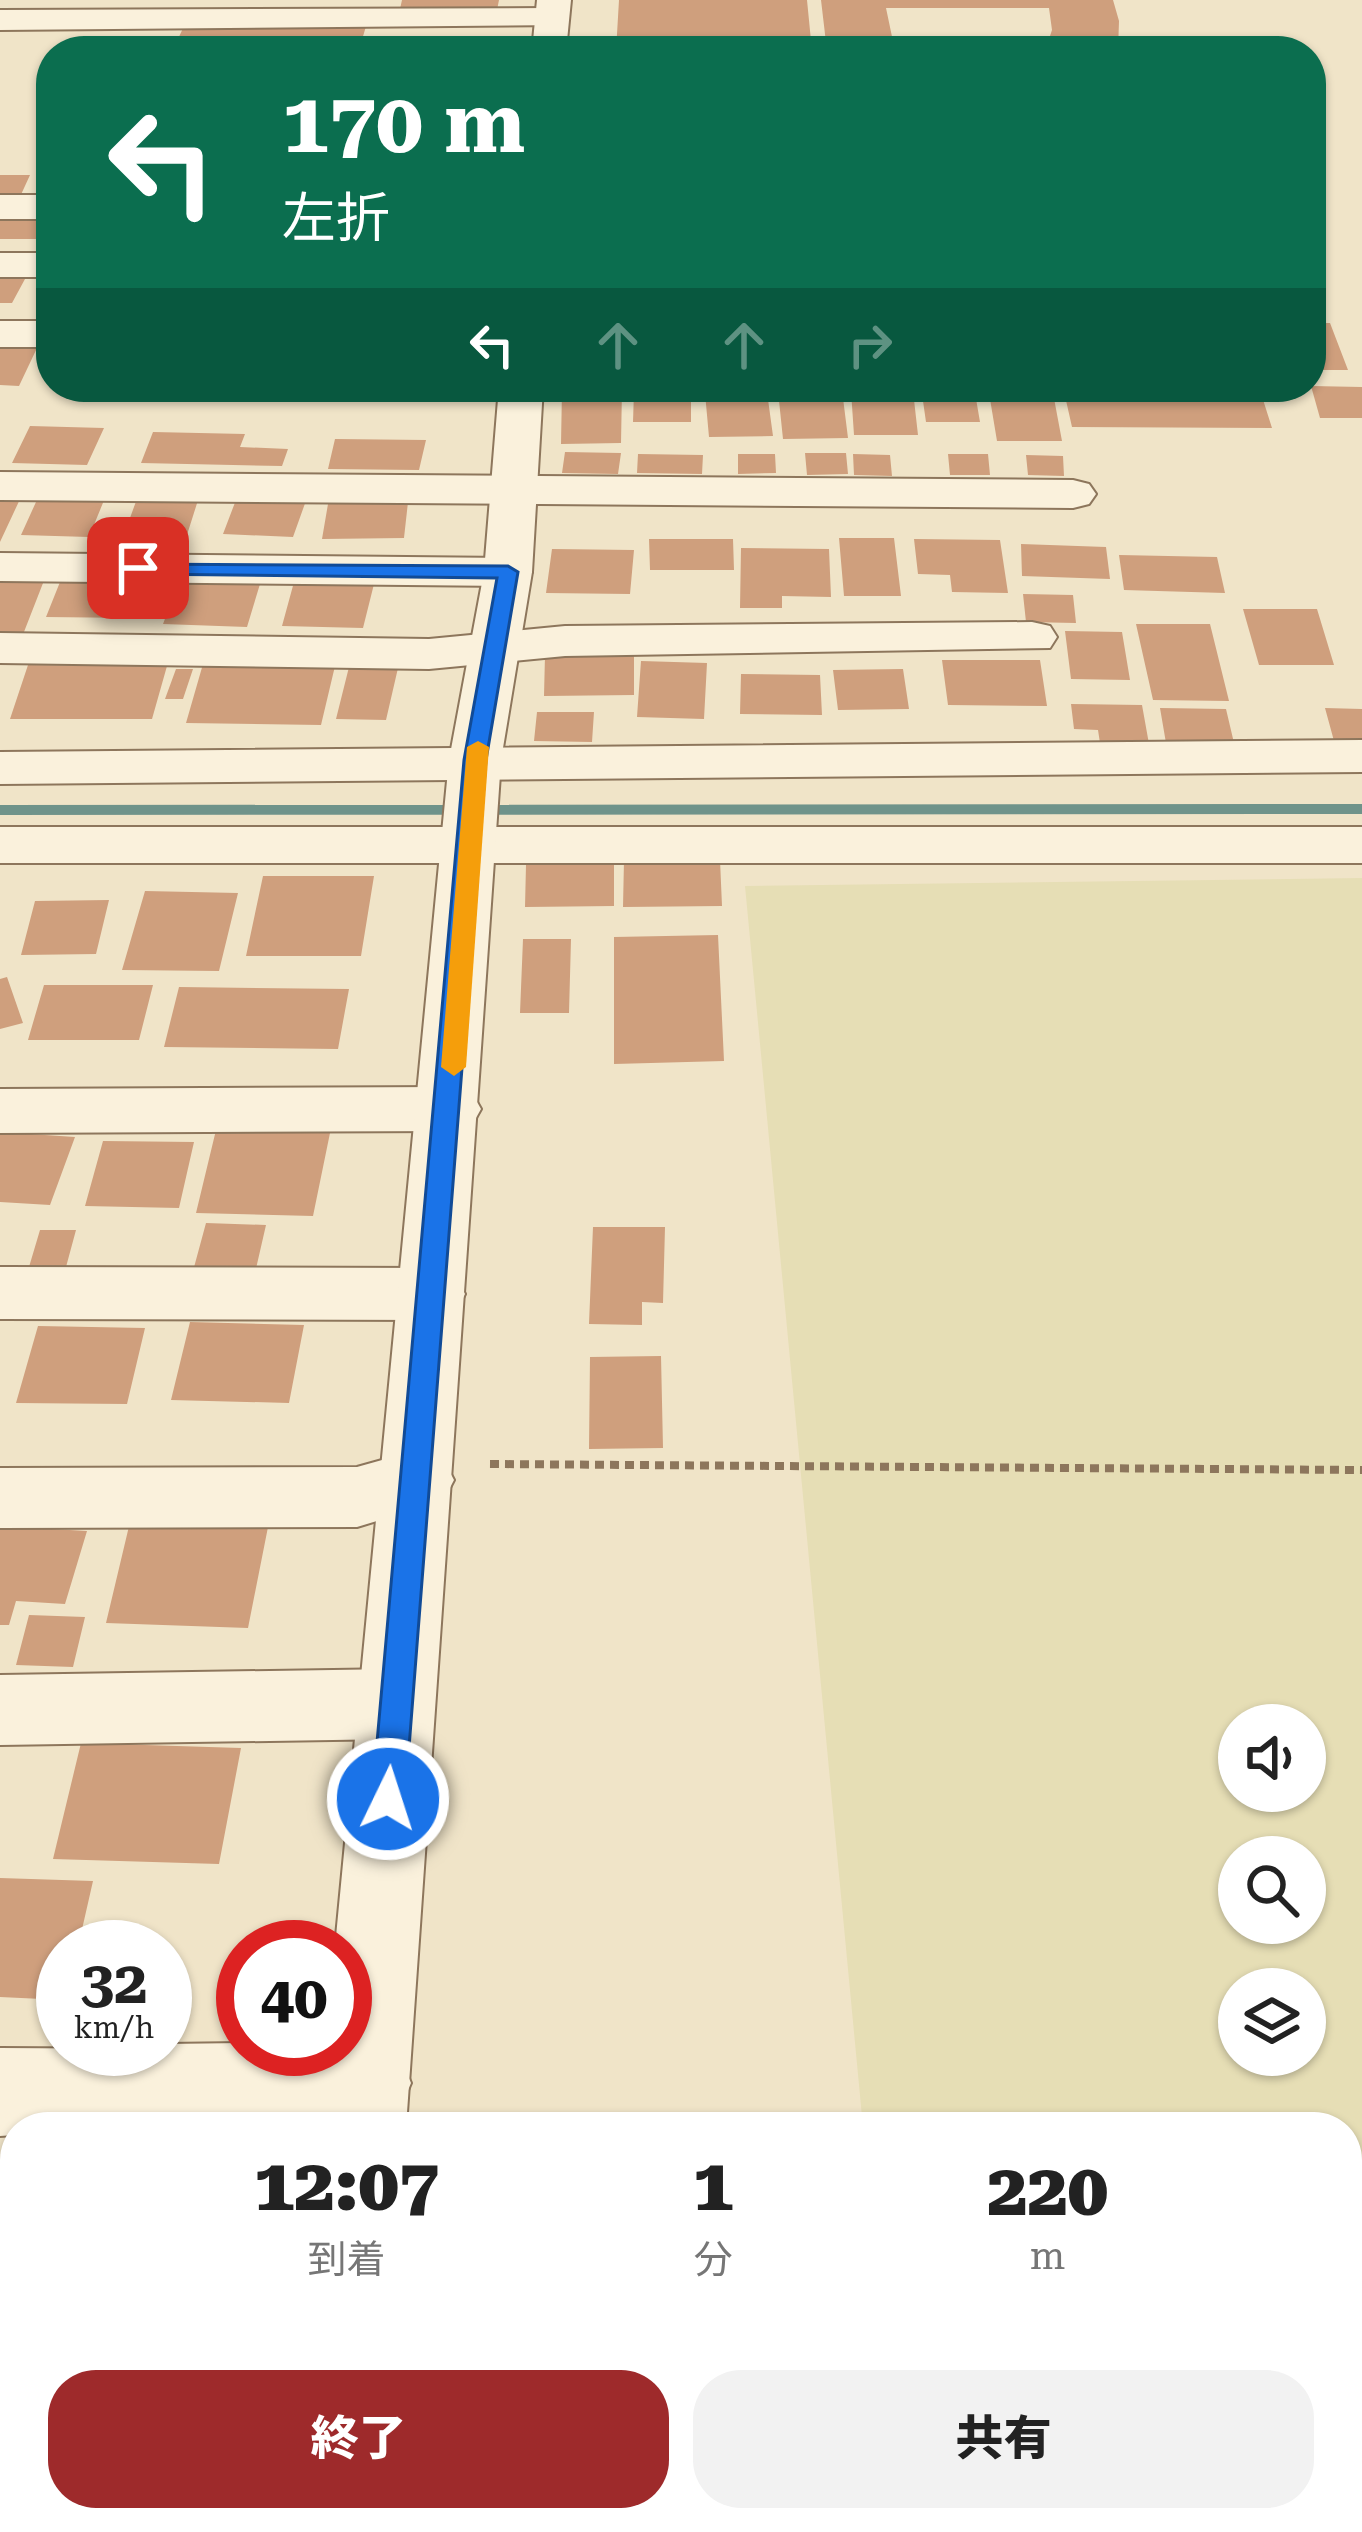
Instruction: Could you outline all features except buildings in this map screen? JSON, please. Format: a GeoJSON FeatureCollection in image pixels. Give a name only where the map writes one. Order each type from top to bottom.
{"type":"FeatureCollection","features":[{"type":"Feature","properties":{"kind":"street"},"geometry":{"type":"LineString","coordinates":[[0,20],[551,23]]}},
{"type":"Feature","properties":{"kind":"street"},"geometry":{"type":"LineString","coordinates":[[0,207],[36,207]]}},
{"type":"Feature","properties":{"kind":"street"},"geometry":{"type":"LineString","coordinates":[[0,265],[36,265]]}},
{"type":"Feature","properties":{"kind":"street"},"geometry":{"type":"LineString","coordinates":[[0,334],[36,334]]}},
{"type":"Feature","properties":{"kind":"street"},"geometry":{"type":"LineString","coordinates":[[0,2092],[365,2105],[475,766],[508,572],[520,402]]}},
{"type":"Feature","properties":{"kind":"street"},"geometry":{"type":"LineString","coordinates":[[0,487],[1073,494]]}},
{"type":"Feature","properties":{"kind":"street"},"geometry":{"type":"LineString","coordinates":[[0,567],[508,572]]}},
{"type":"Feature","properties":{"kind":"street"},"geometry":{"type":"LineString","coordinates":[[0,648],[496,650],[565,641],[1032,637]]}},
{"type":"Feature","properties":{"kind":"street"},"geometry":{"type":"LineString","coordinates":[[0,768],[1362,755]]}},
{"type":"Feature","properties":{"kind":"street"},"geometry":{"type":"LineString","coordinates":[[0,845],[471,840],[1362,845]]}},
{"type":"Feature","properties":{"kind":"street"},"geometry":{"type":"LineString","coordinates":[[0,1111],[450,1108]]}},
{"type":"Feature","properties":{"kind":"street"},"geometry":{"type":"LineString","coordinates":[[0,1293],[432,1294]]}},
{"type":"Feature","properties":{"kind":"street"},"geometry":{"type":"LineString","coordinates":[[0,1498],[357,1497],[418,1480]]}},
{"type":"Feature","properties":{"kind":"street"},"geometry":{"type":"LineString","coordinates":[[0,1710],[396,1704]]}},
{"type":"Feature","properties":{"kind":"path"},"geometry":{"type":"LineString","coordinates":[[418,1480],[507,1460],[1362,1470]]}},
{"type":"Feature","properties":{"kind":"shaded area"},"geometry":{"type":"Polygon","coordinates":[[[1362,878],[1362,2112],[862,2112],[745,886],[1362,878]]]}},
{"type":"Feature","properties":{"kind":"waterway"},"geometry":{"type":"LineString","coordinates":[[0,810],[1362,809]]}},
{"type":"Feature","properties":{"kind":"slow traffic"},"geometry":{"type":"LineString","coordinates":[[454,1067],[478,747]]}},
{"type":"Feature","properties":{"kind":"route"},"geometry":{"type":"LineString","coordinates":[[138,568],[508,572],[475,760],[450,1108],[388,1799]]}}]}
